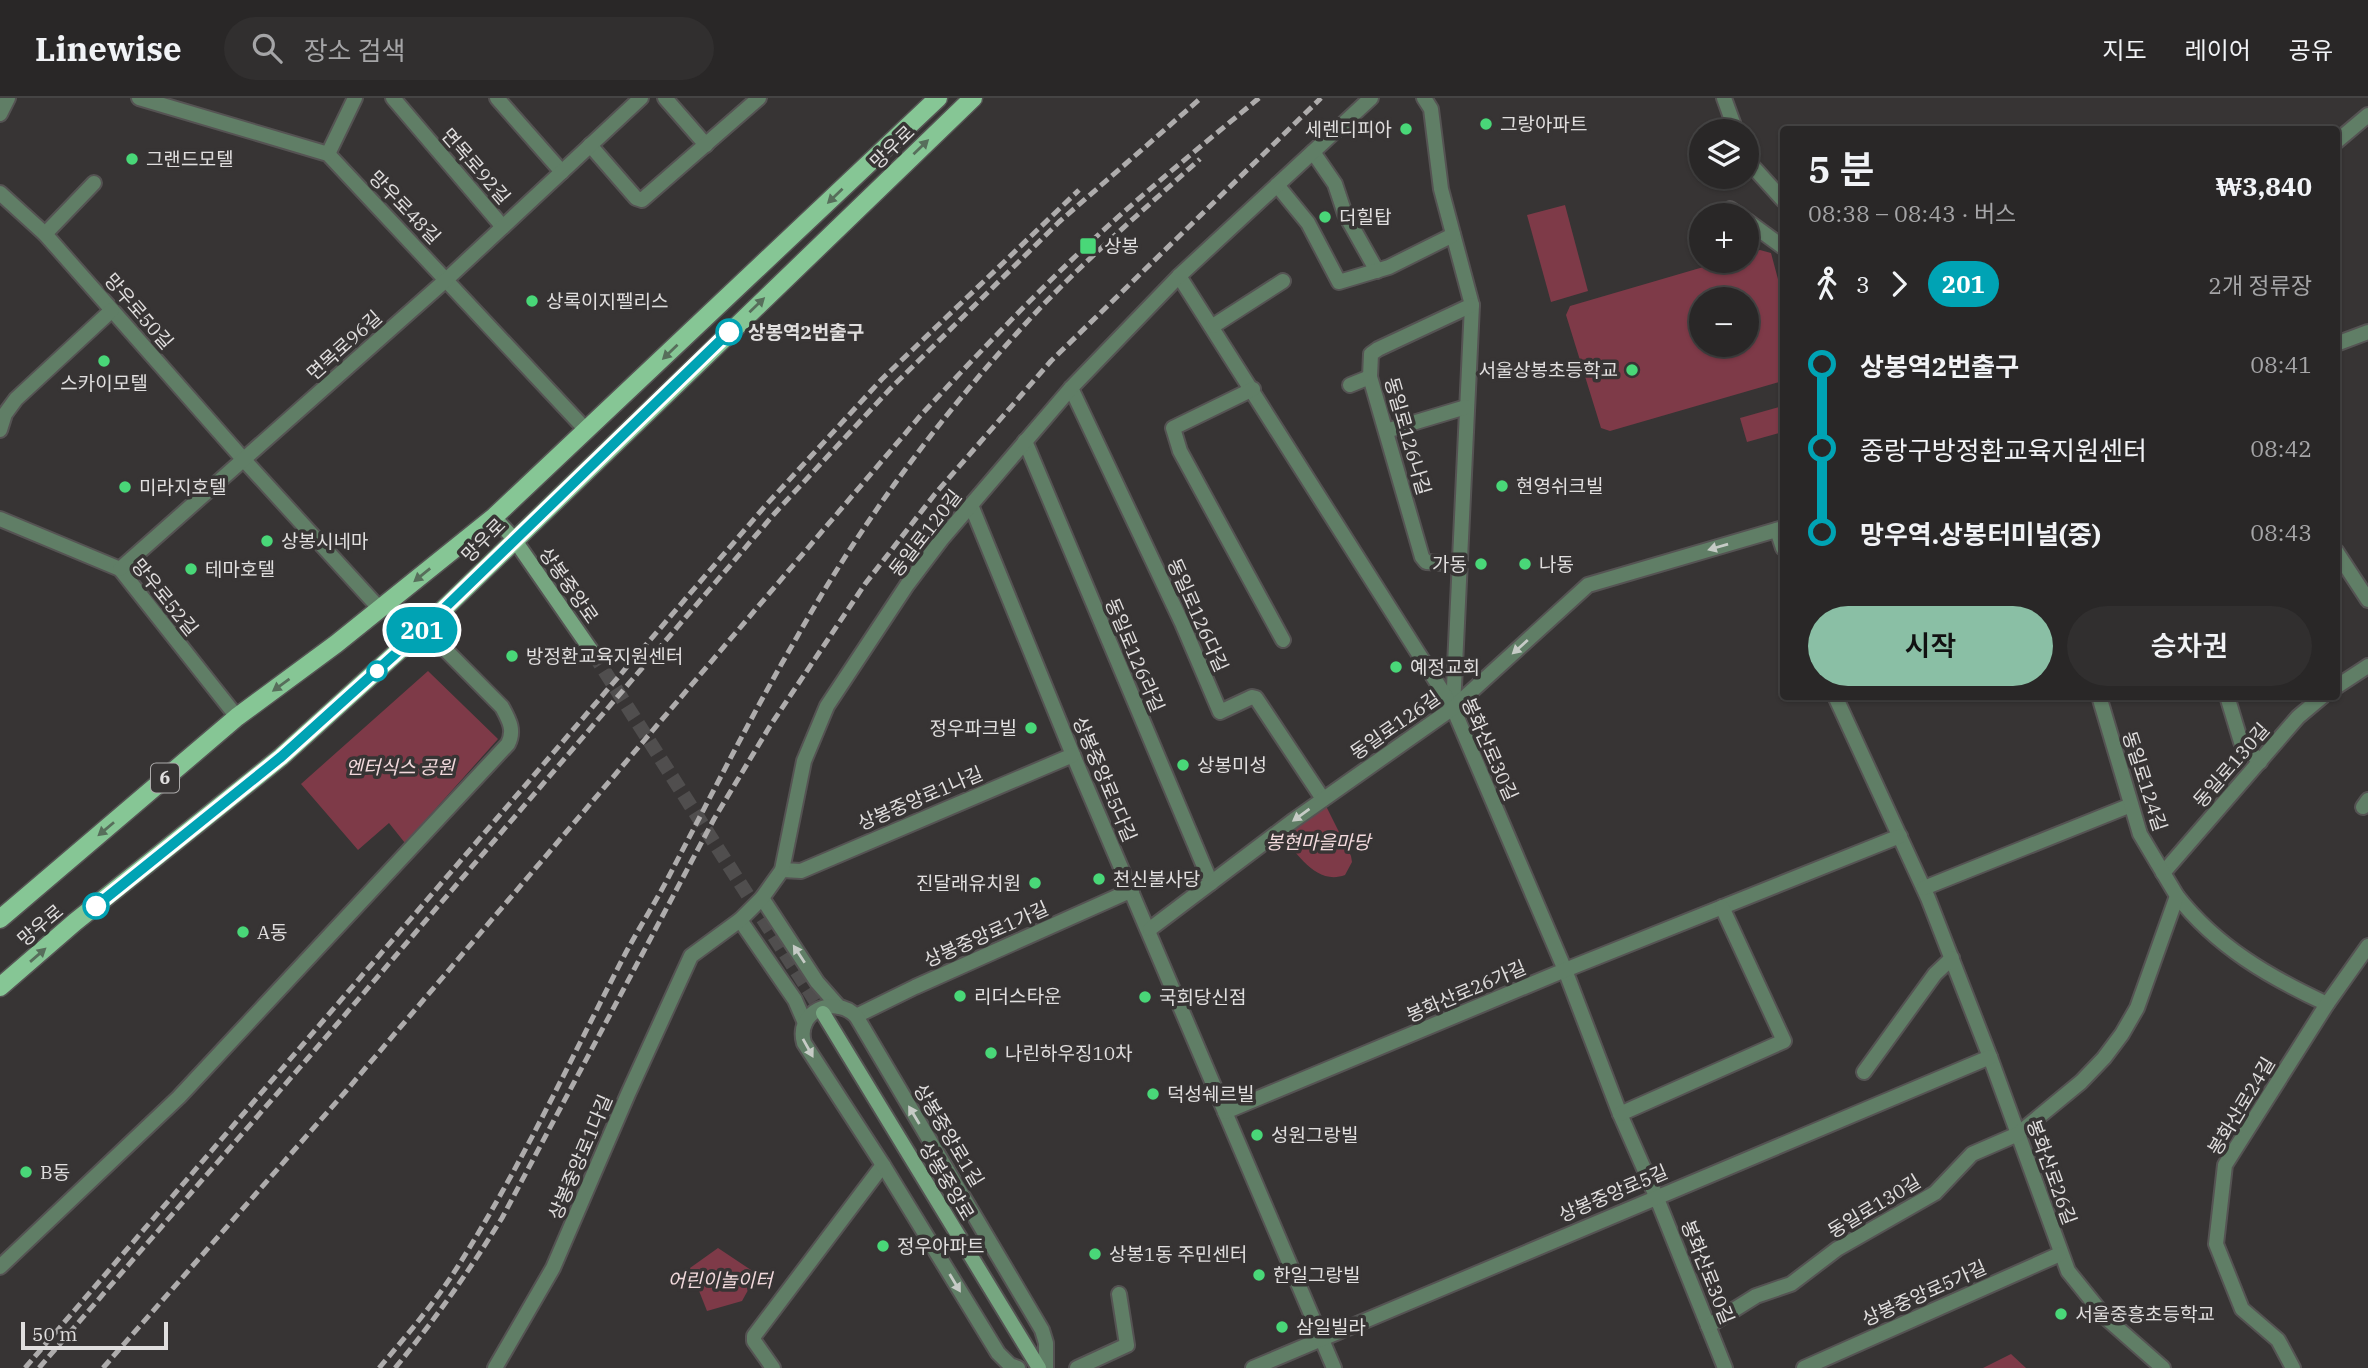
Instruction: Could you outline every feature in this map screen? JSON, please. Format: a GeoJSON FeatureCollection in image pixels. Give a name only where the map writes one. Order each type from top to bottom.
{"type":"FeatureCollection","features":[{"type":"Feature","properties":{"kind":"main road","name":"망우로"},"geometry":{"type":"LineString","coordinates":[[0,919],[237,717],[336,644],[494,517],[938,98]]}},
{"type":"Feature","properties":{"kind":"main road","name":"망우로"},"geometry":{"type":"LineString","coordinates":[[0,987],[75,922],[281,757],[424,628],[973,98]]}},
{"type":"Feature","properties":{"kind":"main road","name":"상봉중앙로"},"geometry":{"type":"LineString","coordinates":[[494,517],[514,539],[593,653]]}},
{"type":"Feature","properties":{"kind":"main road","name":"상봉중앙로"},"geometry":{"type":"LineString","coordinates":[[823,1013],[1039,1368]]}},
{"type":"Feature","properties":{"kind":"street"},"geometry":{"type":"LineString","coordinates":[[0,114],[8,98]]}},
{"type":"Feature","properties":{"kind":"street","name":"망우로48길"},"geometry":{"type":"LineString","coordinates":[[139,98],[328,154],[587,430]]}},
{"type":"Feature","properties":{"kind":"street"},"geometry":{"type":"LineString","coordinates":[[328,154],[355,98]]}},
{"type":"Feature","properties":{"kind":"street","name":"면목로92길"},"geometry":{"type":"LineString","coordinates":[[393,98],[503,227]]}},
{"type":"Feature","properties":{"kind":"street"},"geometry":{"type":"LineString","coordinates":[[497,98],[562,172]]}},
{"type":"Feature","properties":{"kind":"street","name":"면목로96길"},"geometry":{"type":"LineString","coordinates":[[120,569],[447,279],[641,98]]}},
{"type":"Feature","properties":{"kind":"street"},"geometry":{"type":"LineString","coordinates":[[665,98],[706,145]]}},
{"type":"Feature","properties":{"kind":"street"},"geometry":{"type":"LineString","coordinates":[[590,145],[636,198],[642,200],[759,98]]}},
{"type":"Feature","properties":{"kind":"street","name":"동일로120길"},"geometry":{"type":"LineString","coordinates":[[691,956],[740,920],[762,898],[782,870],[804,761],[827,706],[907,585],[971,505],[1072,388],[1179,276],[1371,98]]}},
{"type":"Feature","properties":{"kind":"street","name":"동일로126나길"},"geometry":{"type":"LineString","coordinates":[[1424,98],[1431,109],[1441,189],[1472,305],[1453,708]]}},
{"type":"Feature","properties":{"kind":"street"},"geometry":{"type":"LineString","coordinates":[[1724,98],[1732,119]]}},
{"type":"Feature","properties":{"kind":"street"},"geometry":{"type":"LineString","coordinates":[[2340,139],[2368,115]]}},
{"type":"Feature","properties":{"kind":"street"},"geometry":{"type":"LineString","coordinates":[[1313,152],[1335,184],[1345,214],[1377,271]]}},
{"type":"Feature","properties":{"kind":"street"},"geometry":{"type":"LineString","coordinates":[[1759,173],[1780,197]]}},
{"type":"Feature","properties":{"kind":"street"},"geometry":{"type":"LineString","coordinates":[[45,234],[94,183]]}},
{"type":"Feature","properties":{"kind":"street"},"geometry":{"type":"LineString","coordinates":[[1277,185],[1308,223],[1339,282],[1377,271],[1454,236]]}},
{"type":"Feature","properties":{"kind":"street","name":"망우로50길"},"geometry":{"type":"LineString","coordinates":[[0,193],[45,234],[244,460],[380,609]]}},
{"type":"Feature","properties":{"kind":"street"},"geometry":{"type":"LineString","coordinates":[[1759,229],[1780,245]]}},
{"type":"Feature","properties":{"kind":"street","name":"봉화산로30길"},"geometry":{"type":"LineString","coordinates":[[1179,276],[1453,708],[1565,970],[1620,1114],[1726,1368]]}},
{"type":"Feature","properties":{"kind":"street"},"geometry":{"type":"LineString","coordinates":[[1213,326],[1283,281]]}},
{"type":"Feature","properties":{"kind":"street","name":"동일로126나길"},"geometry":{"type":"LineString","coordinates":[[1459,564],[1424,560],[1370,377],[1371,354],[1472,305]]}},
{"type":"Feature","properties":{"kind":"street"},"geometry":{"type":"LineString","coordinates":[[0,430],[5,414],[16,399],[112,310]]}},
{"type":"Feature","properties":{"kind":"street"},"geometry":{"type":"LineString","coordinates":[[2340,342],[2368,332]]}},
{"type":"Feature","properties":{"kind":"street"},"geometry":{"type":"LineString","coordinates":[[1350,385],[1370,377]]}},
{"type":"Feature","properties":{"kind":"street","name":"동일로126다길"},"geometry":{"type":"LineString","coordinates":[[1072,388],[1182,623],[1220,712],[1252,697],[1256,698],[1323,799]]}},
{"type":"Feature","properties":{"kind":"street"},"geometry":{"type":"LineString","coordinates":[[1253,389],[1173,428],[1180,452],[1283,640]]}},
{"type":"Feature","properties":{"kind":"street"},"geometry":{"type":"LineString","coordinates":[[1386,431],[1466,407]]}},
{"type":"Feature","properties":{"kind":"street","name":"동일로126라길"},"geometry":{"type":"LineString","coordinates":[[1025,441],[1210,883]]}},
{"type":"Feature","properties":{"kind":"street","name":"상봉중앙로5다길"},"geometry":{"type":"LineString","coordinates":[[971,505],[1073,755],[1150,929],[1334,1368]]}},
{"type":"Feature","properties":{"kind":"street","name":"망우로52길"},"geometry":{"type":"LineString","coordinates":[[0,519],[120,569],[237,717]]}},
{"type":"Feature","properties":{"kind":"street","name":"동일로126길"},"geometry":{"type":"LineString","coordinates":[[1150,929],[1323,799],[1453,708],[1588,585],[1780,529]]}},
{"type":"Feature","properties":{"kind":"street"},"geometry":{"type":"LineString","coordinates":[[2340,557],[2368,600]]}},
{"type":"Feature","properties":{"kind":"street"},"geometry":{"type":"LineString","coordinates":[[0,1266],[180,1097],[508,744],[510,723],[502,708],[424,628]]}},
{"type":"Feature","properties":{"kind":"street"},"geometry":{"type":"LineString","coordinates":[[2340,684],[2368,666]]}},
{"type":"Feature","properties":{"kind":"street","name":"봉화산로26길"},"geometry":{"type":"LineString","coordinates":[[1837,700],[1924,888],[1990,1056],[2060,1254],[2071,1277],[2105,1317],[2163,1368]]}},
{"type":"Feature","properties":{"kind":"street","name":"동일로124길"},"geometry":{"type":"LineString","coordinates":[[2100,700],[2144,843],[2163,873]]}},
{"type":"Feature","properties":{"kind":"street"},"geometry":{"type":"LineString","coordinates":[[2228,700],[2241,742],[2260,762]]}},
{"type":"Feature","properties":{"kind":"street","name":"동일로130길"},"geometry":{"type":"LineString","coordinates":[[2163,873],[2298,717],[2318,700]]}},
{"type":"Feature","properties":{"kind":"street","name":"상봉중앙로1나길"},"geometry":{"type":"LineString","coordinates":[[782,870],[801,872],[1073,755]]}},
{"type":"Feature","properties":{"kind":"street"},"geometry":{"type":"LineString","coordinates":[[1924,888],[2131,805]]}},
{"type":"Feature","properties":{"kind":"street","name":"봉화산로26가길"},"geometry":{"type":"LineString","coordinates":[[1225,1112],[1565,970],[1900,836]]}},
{"type":"Feature","properties":{"kind":"street"},"geometry":{"type":"LineString","coordinates":[[2163,873],[2177,896],[2200,924],[2230,950],[2268,975],[2327,1004]]}},
{"type":"Feature","properties":{"kind":"street","name":"상봉중앙로1가길"},"geometry":{"type":"LineString","coordinates":[[856,1016],[1132,890]]}},
{"type":"Feature","properties":{"kind":"street","name":"동일로130길"},"geometry":{"type":"LineString","coordinates":[[1709,1326],[1756,1296],[1791,1284],[1837,1249],[1935,1193],[1972,1154],[2018,1134],[2081,1082],[2104,1058],[2137,1008],[2177,896]]}},
{"type":"Feature","properties":{"kind":"street"},"geometry":{"type":"LineString","coordinates":[[762,898],[817,982],[839,1007]]}},
{"type":"Feature","properties":{"kind":"street"},"geometry":{"type":"LineString","coordinates":[[1620,1114],[1784,1041],[1722,907]]}},
{"type":"Feature","properties":{"kind":"street"},"geometry":{"type":"LineString","coordinates":[[740,920],[795,1000],[805,1023]]}},
{"type":"Feature","properties":{"kind":"street","name":"봉화산로24길"},"geometry":{"type":"LineString","coordinates":[[2293,1368],[2278,1340],[2242,1310],[2216,1244],[2225,1165],[2327,1004],[2368,946]]}},
{"type":"Feature","properties":{"kind":"street","name":"상봉중앙로1다길"},"geometry":{"type":"LineString","coordinates":[[495,1368],[553,1268],[691,956]]}},
{"type":"Feature","properties":{"kind":"street"},"geometry":{"type":"LineString","coordinates":[[1864,1072],[1935,974],[1951,958]]}},
{"type":"Feature","properties":{"kind":"street"},"geometry":{"type":"LineString","coordinates":[[856,1016],[839,1007],[820,1008],[805,1023],[802,1036],[804,1043],[883,1165],[998,1353],[1010,1365],[1018,1368]]}},
{"type":"Feature","properties":{"kind":"street","name":"상봉중앙로1길"},"geometry":{"type":"LineString","coordinates":[[856,1016],[1042,1330],[1046,1343],[1046,1368]]}},
{"type":"Feature","properties":{"kind":"street","name":"상봉중앙로5길"},"geometry":{"type":"LineString","coordinates":[[1253,1368],[1990,1056]]}},
{"type":"Feature","properties":{"kind":"street"},"geometry":{"type":"LineString","coordinates":[[773,1368],[754,1341],[754,1335],[883,1165]]}},
{"type":"Feature","properties":{"kind":"street","name":"상봉중앙로5가길"},"geometry":{"type":"LineString","coordinates":[[1804,1368],[2060,1254]]}},
{"type":"Feature","properties":{"kind":"street"},"geometry":{"type":"LineString","coordinates":[[1077,1368],[1127,1345],[1119,1294]]}},
{"type":"Feature","properties":{"kind":"green space"},"geometry":{"type":"Polygon","coordinates":[[[1565,205],[1588,291],[1551,302],[1527,215],[1565,205]]]}},
{"type":"Feature","properties":{"kind":"green space"},"geometry":{"type":"Polygon","coordinates":[[[1759,250],[1771,253],[1780,287],[1780,382],[1610,431],[1601,428],[1566,315],[1570,306],[1689,271],[1759,273],[1759,250]]]}},
{"type":"Feature","properties":{"kind":"green space"},"geometry":{"type":"Polygon","coordinates":[[[1780,407],[1780,433],[1747,442],[1740,418],[1780,407]]]}},
{"type":"Feature","properties":{"kind":"green space","name":"엔터식스 공원"},"geometry":{"type":"Polygon","coordinates":[[[428,671],[498,739],[405,843],[389,823],[358,850],[301,784],[428,671]]]}},
{"type":"Feature","properties":{"kind":"green space","name":"봉현마을마당"},"geometry":{"type":"Polygon","coordinates":[[[1324,802],[1351,856],[1352,862],[1345,875],[1325,876],[1316,872],[1300,858],[1280,833],[1324,802]]]}},
{"type":"Feature","properties":{"kind":"green space","name":"어린이놀이터"},"geometry":{"type":"Polygon","coordinates":[[[718,1248],[757,1274],[742,1301],[707,1311],[690,1268],[718,1248]]]}},
{"type":"Feature","properties":{"kind":"green space"},"geometry":{"type":"Polygon","coordinates":[[[2011,1354],[2026,1368],[1983,1368],[2011,1354]]]}},
{"type":"Feature","properties":{"kind":"tunnel"},"geometry":{"type":"LineString","coordinates":[[593,653],[823,1013]]}},
{"type":"Feature","properties":{"kind":"railway"},"geometry":{"type":"LineString","coordinates":[[39,1368],[775,513],[891,388],[1059,222],[1201,98]]}},
{"type":"Feature","properties":{"kind":"railway"},"geometry":{"type":"LineString","coordinates":[[103,1368],[346,1091],[921,415],[1000,331],[1081,251],[1259,98]]}},
{"type":"Feature","properties":{"kind":"railway"},"geometry":{"type":"LineString","coordinates":[[395,1368],[451,1295],[502,1218],[714,819],[770,726],[865,584],[935,494],[1051,361],[1321,98]]}},
{"type":"Feature","properties":{"kind":"railway"},"geometry":{"type":"LineString","coordinates":[[379,1368],[442,1290],[482,1226],[524,1152],[626,952],[763,697],[845,556],[927,440],[1018,332],[1084,264],[1200,159]]}},
{"type":"Feature","properties":{"kind":"railway"},"geometry":{"type":"LineString","coordinates":[[25,1368],[766,505],[882,379],[1079,190]]}},
{"type":"Feature","properties":{"kind":"bus line","name":"201"},"geometry":{"type":"LineString","coordinates":[[96,906],[281,757],[424,628],[729,332]]}},
{"type":"Feature","properties":{"kind":"place","name":"그랑아파트"},"geometry":{"type":"Point","coordinates":[1486,124]}},
{"type":"Feature","properties":{"kind":"place","name":"세렌디피아"},"geometry":{"type":"Point","coordinates":[1406,129]}},
{"type":"Feature","properties":{"kind":"place","name":"그랜드모텔"},"geometry":{"type":"Point","coordinates":[132,159]}},
{"type":"Feature","properties":{"kind":"place","name":"더힐탑"},"geometry":{"type":"Point","coordinates":[1325,217]}},
{"type":"Feature","properties":{"kind":"place","name":"상봉"},"geometry":{"type":"Point","coordinates":[1088,246]}},
{"type":"Feature","properties":{"kind":"place","name":"상록이지펠리스"},"geometry":{"type":"Point","coordinates":[532,301]}},
{"type":"Feature","properties":{"kind":"place","name":"상봉역2번출구"},"geometry":{"type":"Point","coordinates":[729,332]}},
{"type":"Feature","properties":{"kind":"place","name":"스카이모텔"},"geometry":{"type":"Point","coordinates":[104,361]}},
{"type":"Feature","properties":{"kind":"place","name":"서울상봉초등학교"},"geometry":{"type":"Point","coordinates":[1632,370]}},
{"type":"Feature","properties":{"kind":"place","name":"현영쉬크빌"},"geometry":{"type":"Point","coordinates":[1502,486]}},
{"type":"Feature","properties":{"kind":"place","name":"미라지호텔"},"geometry":{"type":"Point","coordinates":[125,487]}},
{"type":"Feature","properties":{"kind":"place","name":"상봉시네마"},"geometry":{"type":"Point","coordinates":[267,541]}},
{"type":"Feature","properties":{"kind":"place","name":"가동"},"geometry":{"type":"Point","coordinates":[1481,564]}},
{"type":"Feature","properties":{"kind":"place","name":"나동"},"geometry":{"type":"Point","coordinates":[1525,564]}},
{"type":"Feature","properties":{"kind":"place","name":"테마호텔"},"geometry":{"type":"Point","coordinates":[191,569]}},
{"type":"Feature","properties":{"kind":"place","name":"방정환교육지원센터"},"geometry":{"type":"Point","coordinates":[512,656]}},
{"type":"Feature","properties":{"kind":"place","name":"예정교회"},"geometry":{"type":"Point","coordinates":[1396,667]}},
{"type":"Feature","properties":{"kind":"place","name":"정우파크빌"},"geometry":{"type":"Point","coordinates":[1031,728]}},
{"type":"Feature","properties":{"kind":"place","name":"상봉미성"},"geometry":{"type":"Point","coordinates":[1183,765]}},
{"type":"Feature","properties":{"kind":"place","name":"천신불사당"},"geometry":{"type":"Point","coordinates":[1099,879]}},
{"type":"Feature","properties":{"kind":"place","name":"진달래유치원"},"geometry":{"type":"Point","coordinates":[1035,883]}},
{"type":"Feature","properties":{"kind":"place","name":"A동"},"geometry":{"type":"Point","coordinates":[243,932]}},
{"type":"Feature","properties":{"kind":"place","name":"리더스타운"},"geometry":{"type":"Point","coordinates":[960,996]}},
{"type":"Feature","properties":{"kind":"place","name":"국회당신점"},"geometry":{"type":"Point","coordinates":[1145,997]}},
{"type":"Feature","properties":{"kind":"place","name":"나린하우징10차"},"geometry":{"type":"Point","coordinates":[991,1053]}},
{"type":"Feature","properties":{"kind":"place","name":"덕성쉐르빌"},"geometry":{"type":"Point","coordinates":[1153,1094]}},
{"type":"Feature","properties":{"kind":"place","name":"성원그랑빌"},"geometry":{"type":"Point","coordinates":[1257,1135]}},
{"type":"Feature","properties":{"kind":"place","name":"B동"},"geometry":{"type":"Point","coordinates":[26,1172]}},
{"type":"Feature","properties":{"kind":"place","name":"정우아파트"},"geometry":{"type":"Point","coordinates":[883,1246]}},
{"type":"Feature","properties":{"kind":"place","name":"상봉1동 주민센터"},"geometry":{"type":"Point","coordinates":[1095,1254]}},
{"type":"Feature","properties":{"kind":"place","name":"한일그랑빌"},"geometry":{"type":"Point","coordinates":[1259,1275]}},
{"type":"Feature","properties":{"kind":"place","name":"서울중흥초등학교"},"geometry":{"type":"Point","coordinates":[2061,1314]}},
{"type":"Feature","properties":{"kind":"place","name":"삼일빌라"},"geometry":{"type":"Point","coordinates":[1282,1327]}}]}
